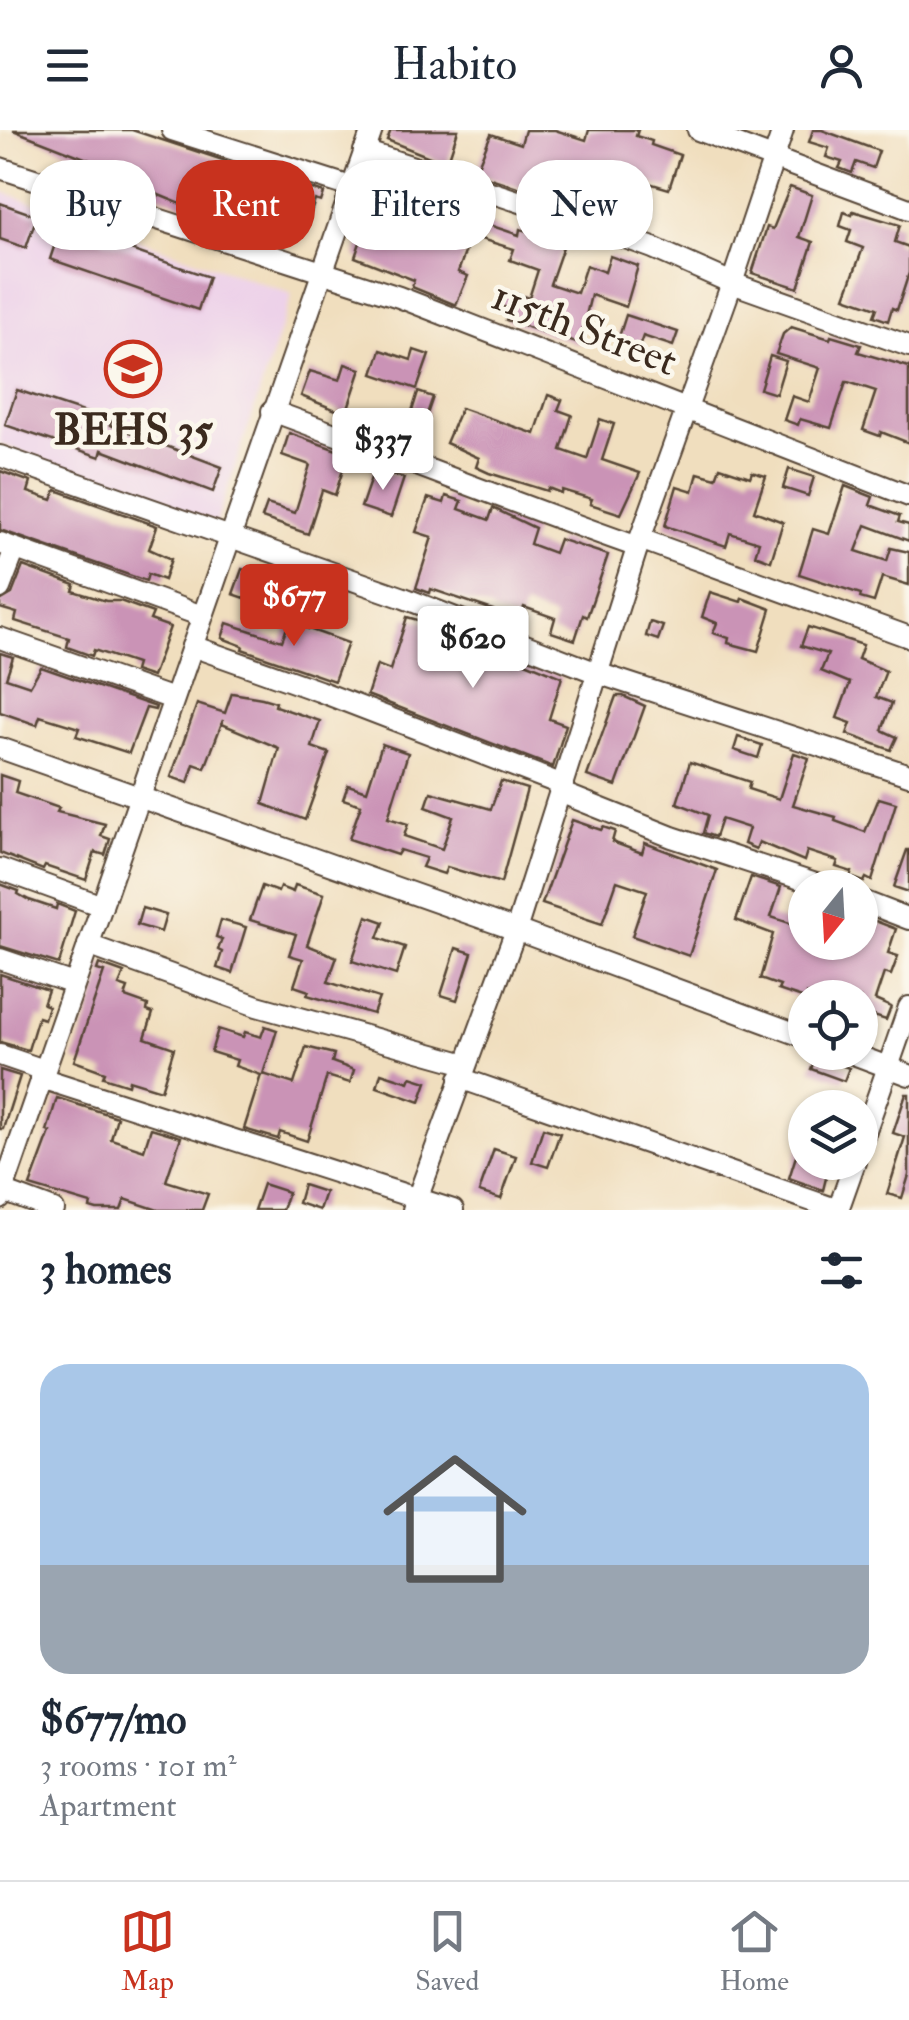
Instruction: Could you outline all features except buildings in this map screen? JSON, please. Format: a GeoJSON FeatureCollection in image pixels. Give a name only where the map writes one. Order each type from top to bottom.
{"type":"FeatureCollection","features":[{"type":"Feature","properties":{"kind":"street"},"geometry":{"type":"LineString","coordinates":[[172,130],[335,182]]}},
{"type":"Feature","properties":{"kind":"street"},"geometry":{"type":"LineString","coordinates":[[362,160],[372,130]]}},
{"type":"Feature","properties":{"kind":"street"},"geometry":{"type":"LineString","coordinates":[[698,130],[909,208]]}},
{"type":"Feature","properties":{"kind":"street"},"geometry":{"type":"LineString","coordinates":[[415,1203],[516,930],[639,543],[783,130]]}},
{"type":"Feature","properties":{"kind":"street"},"geometry":{"type":"LineString","coordinates":[[364,151],[582,222],[732,283],[909,346]]}},
{"type":"Feature","properties":{"kind":"street","name":"115th Street"},"geometry":{"type":"LineString","coordinates":[[0,168],[322,271],[467,322],[909,496]]}},
{"type":"Feature","properties":{"kind":"street"},"geometry":{"type":"LineString","coordinates":[[54,1210],[2,1195],[8,1148],[43,1074],[335,237]]}},
{"type":"Feature","properties":{"kind":"street"},"geometry":{"type":"LineString","coordinates":[[272,411],[446,474],[508,502],[909,637]]}},
{"type":"Feature","properties":{"kind":"street"},"geometry":{"type":"LineString","coordinates":[[0,456],[436,610],[600,674],[909,775]]}},
{"type":"Feature","properties":{"kind":"street"},"geometry":{"type":"LineString","coordinates":[[0,588],[7,546],[202,616]]}},
{"type":"Feature","properties":{"kind":"street"},"geometry":{"type":"LineString","coordinates":[[0,638],[174,698]]}},
{"type":"Feature","properties":{"kind":"street"},"geometry":{"type":"LineString","coordinates":[[192,646],[320,691],[672,837],[788,875]]}},
{"type":"Feature","properties":{"kind":"street"},"geometry":{"type":"LineString","coordinates":[[0,748],[788,1031]]}},
{"type":"Feature","properties":{"kind":"street"},"geometry":{"type":"LineString","coordinates":[[0,869],[102,906]]}},
{"type":"Feature","properties":{"kind":"street"},"geometry":{"type":"LineString","coordinates":[[878,907],[909,919]]}},
{"type":"Feature","properties":{"kind":"street"},"geometry":{"type":"LineString","coordinates":[[88,944],[256,1006],[463,1071],[838,1210],[849,1180]]}},
{"type":"Feature","properties":{"kind":"street"},"geometry":{"type":"LineString","coordinates":[[0,959],[74,984]]}},
{"type":"Feature","properties":{"kind":"street"},"geometry":{"type":"LineString","coordinates":[[878,1094],[909,1007]]}},
{"type":"Feature","properties":{"kind":"street"},"geometry":{"type":"LineString","coordinates":[[0,1055],[43,1074],[415,1203],[452,1210]]}},
{"type":"Feature","properties":{"kind":"street"},"geometry":{"type":"LineString","coordinates":[[878,1064],[909,1075]]}},
{"type":"Feature","properties":{"kind":"shaded area","name":"BEHS 35"},"geometry":{"type":"Polygon","coordinates":[[[0,191],[30,202],[30,250],[156,250],[156,246],[292,294],[216,524],[0,444],[0,191]]]}},
{"type":"Feature","properties":{"kind":"place","name":"BEHS 35"},"geometry":{"type":"Point","coordinates":[133,369]}}]}
